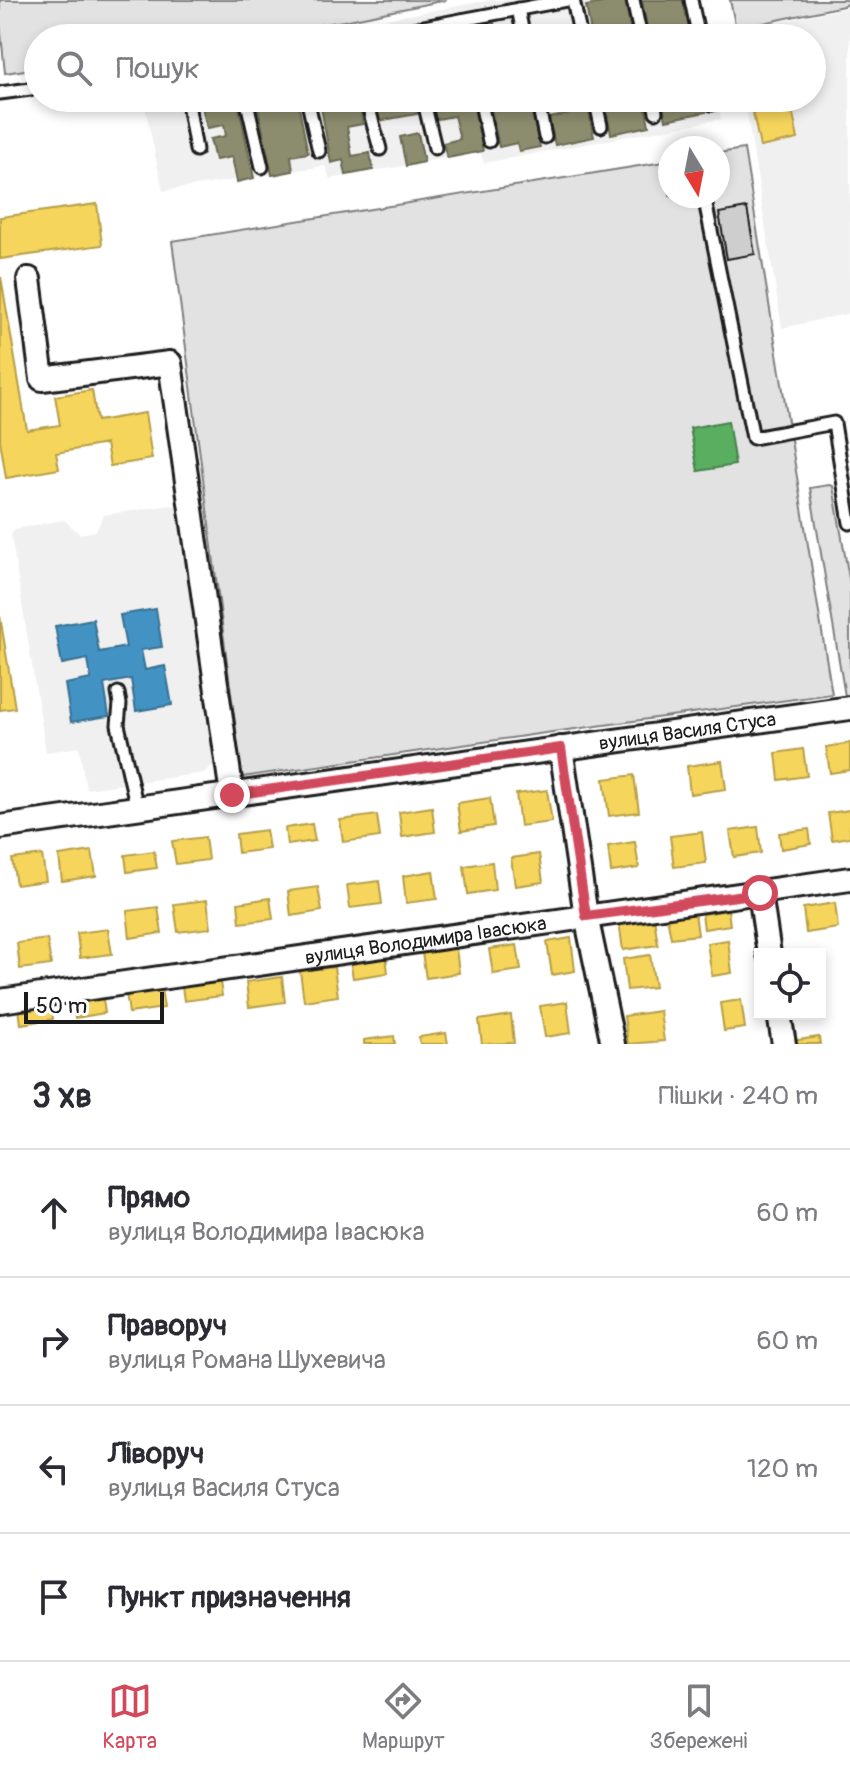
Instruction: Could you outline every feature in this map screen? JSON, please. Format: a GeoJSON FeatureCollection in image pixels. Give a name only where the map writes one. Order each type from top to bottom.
{"type":"FeatureCollection","features":[{"type":"Feature","properties":{"kind":"street"},"geometry":{"type":"LineString","coordinates":[[29,279],[42,379],[170,363],[232,795]]}},
{"type":"Feature","properties":{"kind":"street","name":"вулиця Василя Стуса"},"geometry":{"type":"LineString","coordinates":[[0,827],[850,708]]}},
{"type":"Feature","properties":{"kind":"street"},"geometry":{"type":"LineString","coordinates":[[561,748],[586,916],[613,1044]]}},
{"type":"Feature","properties":{"kind":"street","name":"вулиця Володимира Івасюка"},"geometry":{"type":"LineString","coordinates":[[0,1001],[850,879]]}},
{"type":"Feature","properties":{"kind":"street"},"geometry":{"type":"LineString","coordinates":[[760,893],[768,948]]}},
{"type":"Feature","properties":{"kind":"street"},"geometry":{"type":"LineString","coordinates":[[780,1020],[784,1044]]}},
{"type":"Feature","properties":{"kind":"lane"},"geometry":{"type":"LineString","coordinates":[[447,24],[567,0]]}},
{"type":"Feature","properties":{"kind":"lane"},"geometry":{"type":"LineString","coordinates":[[573,0],[578,24]]}},
{"type":"Feature","properties":{"kind":"lane"},"geometry":{"type":"LineString","coordinates":[[633,0],[638,24]]}},
{"type":"Feature","properties":{"kind":"lane"},"geometry":{"type":"LineString","coordinates":[[691,0],[696,24]]}},
{"type":"Feature","properties":{"kind":"lane"},"geometry":{"type":"LineString","coordinates":[[518,9],[521,24]]}},
{"type":"Feature","properties":{"kind":"lane"},"geometry":{"type":"LineString","coordinates":[[462,20],[463,24]]}},
{"type":"Feature","properties":{"kind":"lane"},"geometry":{"type":"LineString","coordinates":[[0,93],[24,90]]}},
{"type":"Feature","properties":{"kind":"lane"},"geometry":{"type":"LineString","coordinates":[[189,112],[196,150]]}},
{"type":"Feature","properties":{"kind":"lane"},"geometry":{"type":"LineString","coordinates":[[249,112],[262,167]]}},
{"type":"Feature","properties":{"kind":"lane"},"geometry":{"type":"LineString","coordinates":[[310,112],[319,151]]}},
{"type":"Feature","properties":{"kind":"lane"},"geometry":{"type":"LineString","coordinates":[[370,112],[380,149]]}},
{"type":"Feature","properties":{"kind":"lane"},"geometry":{"type":"LineString","coordinates":[[426,112],[435,148]]}},
{"type":"Feature","properties":{"kind":"lane"},"geometry":{"type":"LineString","coordinates":[[483,112],[489,141]]}},
{"type":"Feature","properties":{"kind":"lane"},"geometry":{"type":"LineString","coordinates":[[540,112],[545,137]]}},
{"type":"Feature","properties":{"kind":"lane"},"geometry":{"type":"LineString","coordinates":[[598,112],[601,126]]}},
{"type":"Feature","properties":{"kind":"lane"},"geometry":{"type":"LineString","coordinates":[[706,208],[753,438],[834,423],[850,523]]}},
{"type":"Feature","properties":{"kind":"lane"},"geometry":{"type":"LineString","coordinates":[[118,693],[118,725],[137,808]]}},
{"type":"Feature","properties":{"kind":"shaded area"},"geometry":{"type":"Polygon","coordinates":[[[0,0],[446,0],[324,24],[24,24],[24,70],[5,73],[0,0]]]}},
{"type":"Feature","properties":{"kind":"shaded area"},"geometry":{"type":"Polygon","coordinates":[[[491,0],[700,0],[704,24],[358,24],[491,0]]]}},
{"type":"Feature","properties":{"kind":"shaded area"},"geometry":{"type":"Polygon","coordinates":[[[730,0],[850,0],[843,6],[759,24],[735,24],[730,0]]]}},
{"type":"Feature","properties":{"kind":"shaded area"},"geometry":{"type":"Polygon","coordinates":[[[850,7],[850,313],[782,328],[747,112],[826,112],[826,24],[771,24],[850,7]]]}},
{"type":"Feature","properties":{"kind":"shaded area"},"geometry":{"type":"Polygon","coordinates":[[[146,112],[720,112],[721,119],[484,163],[480,152],[330,179],[325,166],[163,191],[146,112]]]}},
{"type":"Feature","properties":{"kind":"shaded area"},"geometry":{"type":"Polygon","coordinates":[[[744,149],[832,694],[242,777],[172,241],[658,163],[658,208],[730,208],[730,151],[744,149]]]}},
{"type":"Feature","properties":{"kind":"shaded area"},"geometry":{"type":"Polygon","coordinates":[[[833,486],[850,584],[850,695],[845,696],[810,488],[833,486]]]}},
{"type":"Feature","properties":{"kind":"shaded area"},"geometry":{"type":"Polygon","coordinates":[[[172,505],[178,508],[216,763],[204,773],[86,789],[79,747],[46,752],[11,535],[15,529],[64,520],[80,534],[96,531],[104,515],[172,505]]]}},
{"type":"Feature","properties":{"kind":"building: Житло"},"geometry":{"type":"Polygon","coordinates":[[[753,112],[793,112],[798,139],[760,147],[753,112]]]}},
{"type":"Feature","properties":{"kind":"building: Житло"},"geometry":{"type":"Polygon","coordinates":[[[97,204],[102,245],[0,259],[0,217],[97,204]]]}},
{"type":"Feature","properties":{"kind":"building: Житло"},"geometry":{"type":"Polygon","coordinates":[[[1,277],[27,430],[60,425],[55,396],[92,390],[97,421],[145,413],[152,459],[110,466],[106,444],[56,453],[59,469],[6,478],[0,440],[1,277]]]}},
{"type":"Feature","properties":{"kind":"building: Житло"},"geometry":{"type":"Polygon","coordinates":[[[0,616],[15,708],[0,710],[0,616]]]}},
{"type":"Feature","properties":{"kind":"building: Житло"},"geometry":{"type":"Polygon","coordinates":[[[850,743],[850,770],[830,773],[826,747],[850,743]]]}},
{"type":"Feature","properties":{"kind":"building: Житло"},"geometry":{"type":"Polygon","coordinates":[[[803,749],[807,776],[779,780],[776,753],[803,749]]]}},
{"type":"Feature","properties":{"kind":"building: Житло"},"geometry":{"type":"Polygon","coordinates":[[[722,761],[726,789],[690,794],[687,766],[722,761]]]}},
{"type":"Feature","properties":{"kind":"building: Житло"},"geometry":{"type":"Polygon","coordinates":[[[634,775],[639,812],[609,816],[604,779],[634,775]]]}},
{"type":"Feature","properties":{"kind":"building: Житло"},"geometry":{"type":"Polygon","coordinates":[[[547,790],[552,822],[520,826],[516,794],[547,790]]]}},
{"type":"Feature","properties":{"kind":"building: Житло"},"geometry":{"type":"Polygon","coordinates":[[[490,798],[494,826],[461,831],[457,803],[490,798]]]}},
{"type":"Feature","properties":{"kind":"building: Житло"},"geometry":{"type":"Polygon","coordinates":[[[432,807],[435,832],[402,837],[399,812],[432,807]]]}},
{"type":"Feature","properties":{"kind":"building: Житло"},"geometry":{"type":"Polygon","coordinates":[[[850,810],[850,837],[832,840],[828,813],[850,810]]]}},
{"type":"Feature","properties":{"kind":"building: Житло"},"geometry":{"type":"Polygon","coordinates":[[[377,815],[380,837],[343,842],[340,820],[377,815]]]}},
{"type":"Feature","properties":{"kind":"building: Житло"},"geometry":{"type":"Polygon","coordinates":[[[312,824],[315,841],[287,845],[285,828],[312,824]]]}},
{"type":"Feature","properties":{"kind":"building: Житло"},"geometry":{"type":"Polygon","coordinates":[[[758,827],[761,853],[734,857],[730,831],[758,827]]]}},
{"type":"Feature","properties":{"kind":"building: Житло"},"geometry":{"type":"Polygon","coordinates":[[[809,829],[811,844],[781,849],[779,833],[809,829]]]}},
{"type":"Feature","properties":{"kind":"building: Житло"},"geometry":{"type":"Polygon","coordinates":[[[266,830],[269,849],[238,853],[236,834],[266,830]]]}},
{"type":"Feature","properties":{"kind":"building: Житло"},"geometry":{"type":"Polygon","coordinates":[[[702,832],[706,863],[674,867],[670,836],[702,832]]]}},
{"type":"Feature","properties":{"kind":"building: Житло"},"geometry":{"type":"Polygon","coordinates":[[[205,837],[208,860],[176,864],[172,841],[205,837]]]}},
{"type":"Feature","properties":{"kind":"building: Житло"},"geometry":{"type":"Polygon","coordinates":[[[635,842],[639,868],[611,872],[608,846],[635,842]]]}},
{"type":"Feature","properties":{"kind":"building: Житло"},"geometry":{"type":"Polygon","coordinates":[[[92,851],[96,876],[62,881],[59,856],[92,851]]]}},
{"type":"Feature","properties":{"kind":"building: Житло"},"geometry":{"type":"Polygon","coordinates":[[[154,851],[157,868],[127,872],[125,855],[154,851]]]}},
{"type":"Feature","properties":{"kind":"building: Житло"},"geometry":{"type":"Polygon","coordinates":[[[539,854],[543,882],[515,886],[511,858],[539,854]]]}},
{"type":"Feature","properties":{"kind":"building: Житло"},"geometry":{"type":"Polygon","coordinates":[[[42,855],[46,881],[16,885],[12,859],[42,855]]]}},
{"type":"Feature","properties":{"kind":"building: Житло"},"geometry":{"type":"Polygon","coordinates":[[[492,862],[495,890],[468,894],[464,866],[492,862]]]}},
{"type":"Feature","properties":{"kind":"building: Житло"},"geometry":{"type":"Polygon","coordinates":[[[433,871],[437,899],[406,903],[403,876],[433,871]]]}},
{"type":"Feature","properties":{"kind":"building: Житло"},"geometry":{"type":"Polygon","coordinates":[[[379,881],[382,904],[350,908],[347,885],[379,881]]]}},
{"type":"Feature","properties":{"kind":"building: Житло"},"geometry":{"type":"Polygon","coordinates":[[[318,887],[322,911],[291,916],[288,891],[318,887]]]}},
{"type":"Feature","properties":{"kind":"building: Житло"},"geometry":{"type":"Polygon","coordinates":[[[270,898],[273,919],[240,923],[238,903],[270,898]]]}},
{"type":"Feature","properties":{"kind":"building: Житло"},"geometry":{"type":"Polygon","coordinates":[[[207,900],[211,928],[178,932],[174,904],[207,900]]]}},
{"type":"Feature","properties":{"kind":"building: Житло"},"geometry":{"type":"Polygon","coordinates":[[[835,903],[838,928],[806,933],[803,908],[835,903]]]}},
{"type":"Feature","properties":{"kind":"building: Житло"},"geometry":{"type":"Polygon","coordinates":[[[158,907],[162,933],[130,938],[127,911],[158,907]]]}},
{"type":"Feature","properties":{"kind":"building: Житло"},"geometry":{"type":"Polygon","coordinates":[[[728,910],[730,925],[704,929],[702,914],[728,910]]]}},
{"type":"Feature","properties":{"kind":"building: Житло"},"geometry":{"type":"Polygon","coordinates":[[[695,913],[698,935],[671,938],[667,917],[695,913]]]}},
{"type":"Feature","properties":{"kind":"building: Житло"},"geometry":{"type":"Polygon","coordinates":[[[654,917],[658,945],[623,950],[619,922],[654,917]]]}},
{"type":"Feature","properties":{"kind":"building: Житло"},"geometry":{"type":"Polygon","coordinates":[[[108,929],[112,954],[80,958],[77,933],[108,929]]]}},
{"type":"Feature","properties":{"kind":"building: Житло"},"geometry":{"type":"Polygon","coordinates":[[[571,938],[575,971],[552,975],[547,942],[571,938]]]}},
{"type":"Feature","properties":{"kind":"building: Житло"},"geometry":{"type":"Polygon","coordinates":[[[47,939],[51,965],[20,969],[17,943],[47,939]]]}},
{"type":"Feature","properties":{"kind":"building: Житло"},"geometry":{"type":"Polygon","coordinates":[[[728,940],[732,973],[712,976],[707,943],[728,940]]]}},
{"type":"Feature","properties":{"kind":"building: Житло"},"geometry":{"type":"Polygon","coordinates":[[[517,945],[521,970],[493,974],[489,949],[517,945]]]}},
{"type":"Feature","properties":{"kind":"building: Житло"},"geometry":{"type":"Polygon","coordinates":[[[385,948],[388,973],[353,978],[349,953],[385,948]]]}},
{"type":"Feature","properties":{"kind":"building: Житло"},"geometry":{"type":"Polygon","coordinates":[[[456,948],[459,973],[426,978],[422,953],[456,948]]]}},
{"type":"Feature","properties":{"kind":"building: Житло"},"geometry":{"type":"Polygon","coordinates":[[[650,955],[655,987],[627,990],[623,959],[650,955]]]}},
{"type":"Feature","properties":{"kind":"building: Житло"},"geometry":{"type":"Polygon","coordinates":[[[334,967],[338,996],[304,1001],[300,971],[334,967]]]}},
{"type":"Feature","properties":{"kind":"building: Житло"},"geometry":{"type":"Polygon","coordinates":[[[219,975],[222,996],[184,1001],[181,980],[219,975]]]}},
{"type":"Feature","properties":{"kind":"building: Житло"},"geometry":{"type":"Polygon","coordinates":[[[282,977],[285,1002],[249,1007],[246,982],[282,977]]]}},
{"type":"Feature","properties":{"kind":"building: Житло"},"geometry":{"type":"Polygon","coordinates":[[[160,982],[164,1008],[129,1013],[125,986],[160,982]]]}},
{"type":"Feature","properties":{"kind":"building: Житло"},"geometry":{"type":"Polygon","coordinates":[[[102,992],[105,1013],[75,1018],[72,996],[102,992]]]}},
{"type":"Feature","properties":{"kind":"building: Житло"},"geometry":{"type":"Polygon","coordinates":[[[50,998],[53,1019],[21,1024],[18,1002],[50,998]]]}},
{"type":"Feature","properties":{"kind":"building: Житло"},"geometry":{"type":"Polygon","coordinates":[[[741,1000],[745,1028],[724,1031],[720,1003],[741,1000]]]}},
{"type":"Feature","properties":{"kind":"building: Житло"},"geometry":{"type":"Polygon","coordinates":[[[567,1002],[571,1033],[545,1037],[540,1006],[567,1002]]]}},
{"type":"Feature","properties":{"kind":"building: Житло"},"geometry":{"type":"Polygon","coordinates":[[[660,1011],[664,1041],[628,1044],[624,1016],[660,1011]]]}},
{"type":"Feature","properties":{"kind":"building: Житло"},"geometry":{"type":"Polygon","coordinates":[[[511,1015],[514,1043],[482,1044],[479,1020],[511,1015]]]}},
{"type":"Feature","properties":{"kind":"building: Житло"},"geometry":{"type":"Polygon","coordinates":[[[446,1033],[448,1044],[420,1044],[419,1037],[446,1033]]]}},
{"type":"Feature","properties":{"kind":"building: Житло"},"geometry":{"type":"Polygon","coordinates":[[[394,1036],[395,1044],[364,1044],[364,1040],[394,1036]]]}},
{"type":"Feature","properties":{"kind":"building: Житло"},"geometry":{"type":"Polygon","coordinates":[[[819,1037],[820,1044],[792,1044],[791,1041],[819,1037]]]}},
{"type":"Feature","properties":{"kind":"building: Школи"},"geometry":{"type":"Polygon","coordinates":[[[156,609],[162,647],[141,650],[145,670],[165,666],[172,705],[136,711],[131,679],[104,684],[109,716],[71,722],[65,684],[91,679],[88,659],[62,664],[55,626],[93,619],[99,652],[126,647],[120,615],[156,609]]]}},
{"type":"Feature","properties":{"kind":"building: Установи"},"geometry":{"type":"Polygon","coordinates":[[[728,421],[735,465],[698,471],[690,428],[728,421]]]}},
{"type":"Feature","properties":{"kind":"building: Промзона"},"geometry":{"type":"Polygon","coordinates":[[[625,0],[629,24],[589,24],[586,6],[625,0]]]}},
{"type":"Feature","properties":{"kind":"building: Промзона"},"geometry":{"type":"Polygon","coordinates":[[[642,0],[683,0],[688,24],[646,24],[642,0]]]}},
{"type":"Feature","properties":{"kind":"building: Промзона"},"geometry":{"type":"Polygon","coordinates":[[[203,112],[240,112],[254,178],[237,182],[232,157],[215,160],[210,139],[226,136],[224,125],[207,128],[203,112]]]}},
{"type":"Feature","properties":{"kind":"building: Промзона"},"geometry":{"type":"Polygon","coordinates":[[[259,112],[300,112],[308,153],[291,156],[293,171],[272,175],[259,112]]]}},
{"type":"Feature","properties":{"kind":"building: Промзона"},"geometry":{"type":"Polygon","coordinates":[[[322,112],[361,112],[363,124],[347,127],[352,156],[370,153],[373,170],[346,175],[343,160],[331,163],[322,112]]]}},
{"type":"Feature","properties":{"kind":"building: Промзона"},"geometry":{"type":"Polygon","coordinates":[[[376,112],[417,112],[417,114],[378,121],[376,112]]]}},
{"type":"Feature","properties":{"kind":"building: Промзона"},"geometry":{"type":"Polygon","coordinates":[[[431,112],[475,112],[483,151],[447,158],[443,143],[460,139],[454,116],[432,120],[431,112]]]}},
{"type":"Feature","properties":{"kind":"building: Промзона"},"geometry":{"type":"Polygon","coordinates":[[[492,112],[532,112],[540,147],[519,151],[517,143],[499,147],[492,112]]]}},
{"type":"Feature","properties":{"kind":"building: Промзона"},"geometry":{"type":"Polygon","coordinates":[[[589,112],[594,137],[555,145],[549,118],[589,112]]]}},
{"type":"Feature","properties":{"kind":"building: Промзона"},"geometry":{"type":"Polygon","coordinates":[[[607,112],[646,112],[649,126],[611,134],[607,112]]]}},
{"type":"Feature","properties":{"kind":"building: Промзона"},"geometry":{"type":"Polygon","coordinates":[[[664,112],[706,112],[666,120],[664,112]]]}},
{"type":"Feature","properties":{"kind":"building: Промзона"},"geometry":{"type":"Polygon","coordinates":[[[418,133],[424,162],[406,166],[400,137],[418,133]]]}},
{"type":"Feature","properties":{"kind":"building: Інше"},"geometry":{"type":"Polygon","coordinates":[[[747,208],[755,254],[727,259],[719,213],[747,208]]]}},
{"type":"Feature","properties":{"kind":"route"},"geometry":{"type":"LineString","coordinates":[[232,795],[561,748],[586,916],[760,893]]}}]}
